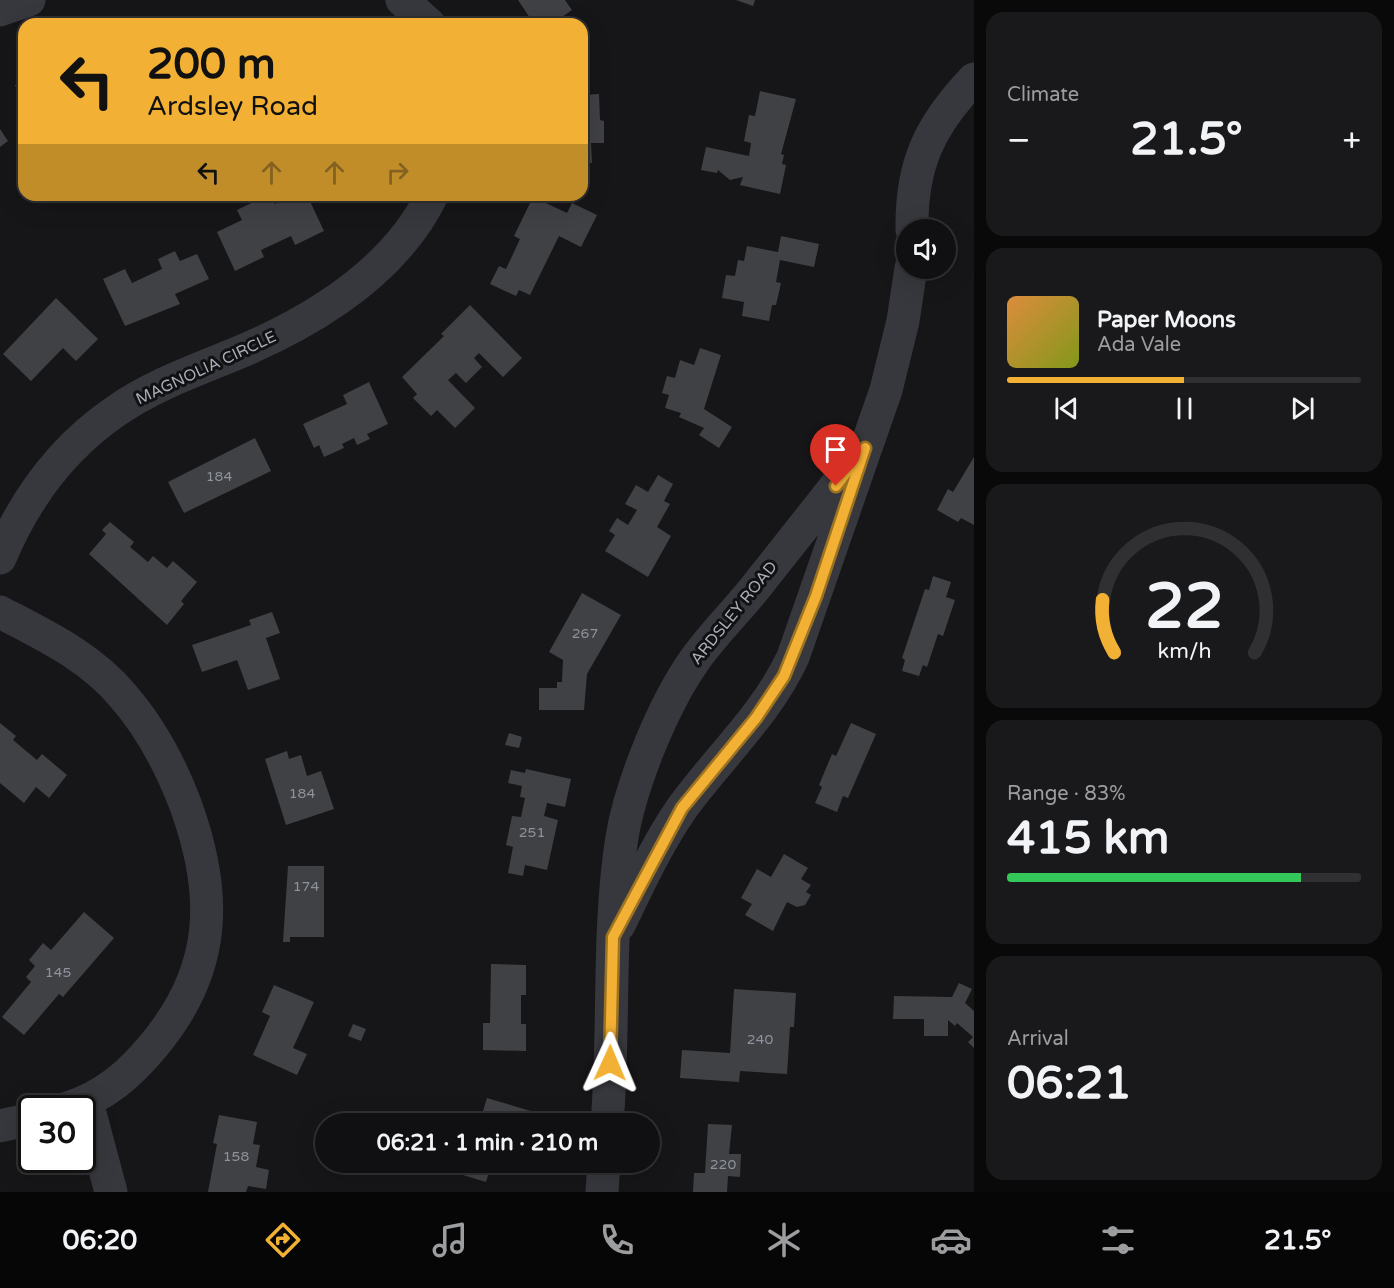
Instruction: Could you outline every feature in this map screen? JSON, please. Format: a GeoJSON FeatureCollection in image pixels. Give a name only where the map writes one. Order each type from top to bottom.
{"type":"FeatureCollection","features":[{"type":"Feature","properties":{"kind":"street"},"geometry":{"type":"LineString","coordinates":[[0,10],[29,0]]}},
{"type":"Feature","properties":{"kind":"street"},"geometry":{"type":"LineString","coordinates":[[402,0],[422,18]]}},
{"type":"Feature","properties":{"kind":"street"},"geometry":{"type":"LineString","coordinates":[[912,219],[911,202],[921,154],[974,79]]}},
{"type":"Feature","properties":{"kind":"street","name":"MAGNOLIA CIRCLE"},"geometry":{"type":"LineString","coordinates":[[0,558],[27,503],[45,475],[102,422],[148,392],[291,329],[326,308],[382,263],[405,238],[428,201]]}},
{"type":"Feature","properties":{"kind":"street","name":"ARDSLEY ROAD"},"geometry":{"type":"LineString","coordinates":[[613,937],[676,818],[756,718],[784,676],[816,596],[892,370],[909,279]]}},
{"type":"Feature","properties":{"kind":"street","name":"ARDSLEY ROAD"},"geometry":{"type":"LineString","coordinates":[[607,1113],[615,888],[629,807],[644,762],[669,706],[692,663],[746,599],[865,448]]}},
{"type":"Feature","properties":{"kind":"street"},"geometry":{"type":"LineString","coordinates":[[0,612],[81,658],[124,696],[149,730],[167,762],[195,832],[206,877],[206,934],[202,955],[184,1000],[167,1030],[142,1059],[118,1083],[96,1095]]}},
{"type":"Feature","properties":{"kind":"street"},"geometry":{"type":"LineString","coordinates":[[0,1126],[18,1122]]}},
{"type":"Feature","properties":{"kind":"street"},"geometry":{"type":"LineString","coordinates":[[96,1154],[111,1192]]}},
{"type":"Feature","properties":{"kind":"street"},"geometry":{"type":"LineString","coordinates":[[602,1192],[603,1173]]}},
{"type":"Feature","properties":{"kind":"building"},"geometry":{"type":"Polygon","coordinates":[[[518,0],[565,0],[572,10],[561,18],[530,18],[518,0]]]}},
{"type":"Feature","properties":{"kind":"building"},"geometry":{"type":"Polygon","coordinates":[[[736,0],[755,0],[753,6],[736,0]]]}},
{"type":"Feature","properties":{"kind":"building"},"geometry":{"type":"Polygon","coordinates":[[[760,91],[796,99],[781,154],[784,155],[782,164],[786,165],[780,194],[740,185],[743,177],[730,180],[718,170],[717,173],[701,170],[706,147],[749,156],[751,143],[744,141],[749,115],[755,116],[760,91]]]}},
{"type":"Feature","properties":{"kind":"building"},"geometry":{"type":"Polygon","coordinates":[[[599,94],[600,120],[604,121],[604,143],[591,143],[592,163],[588,163],[588,95],[599,94]]]}},
{"type":"Feature","properties":{"kind":"building"},"geometry":{"type":"Polygon","coordinates":[[[0,129],[8,141],[0,147],[0,129]]]}},
{"type":"Feature","properties":{"kind":"building"},"geometry":{"type":"Polygon","coordinates":[[[256,201],[273,201],[275,204],[281,201],[310,201],[324,231],[295,245],[291,236],[261,250],[264,257],[235,271],[217,232],[242,220],[237,210],[256,201]]]}},
{"type":"Feature","properties":{"kind":"building"},"geometry":{"type":"Polygon","coordinates":[[[531,201],[542,201],[567,213],[572,203],[597,215],[581,247],[559,236],[530,295],[519,290],[516,296],[490,284],[499,266],[506,269],[520,239],[514,236],[531,201]]]}},
{"type":"Feature","properties":{"kind":"building"},"geometry":{"type":"Polygon","coordinates":[[[781,236],[819,244],[814,267],[780,260],[776,282],[781,283],[776,305],[772,305],[769,321],[742,316],[744,302],[722,298],[726,275],[735,276],[738,260],[744,261],[747,246],[778,252],[781,236]]]}},
{"type":"Feature","properties":{"kind":"building"},"geometry":{"type":"Polygon","coordinates":[[[175,251],[180,261],[197,254],[209,279],[175,294],[180,304],[125,326],[103,279],[125,269],[132,283],[162,269],[158,259],[175,251]]]}},
{"type":"Feature","properties":{"kind":"building"},"geometry":{"type":"Polygon","coordinates":[[[56,298],[98,339],[76,361],[63,348],[31,381],[3,354],[56,298]]]}},
{"type":"Feature","properties":{"kind":"building"},"geometry":{"type":"Polygon","coordinates":[[[470,305],[522,358],[503,377],[479,353],[474,358],[482,367],[466,383],[456,373],[448,380],[475,408],[455,428],[437,410],[431,416],[413,398],[417,394],[402,377],[444,336],[441,334],[470,305]]]}},
{"type":"Feature","properties":{"kind":"building"},"geometry":{"type":"Polygon","coordinates":[[[700,348],[721,355],[704,409],[732,427],[719,448],[699,435],[704,428],[679,417],[681,413],[665,408],[669,395],[662,393],[667,376],[675,378],[680,360],[694,365],[700,348]]]}},
{"type":"Feature","properties":{"kind":"building"},"geometry":{"type":"Polygon","coordinates":[[[369,382],[388,424],[367,434],[370,439],[357,445],[354,438],[342,444],[344,448],[324,457],[319,445],[314,448],[303,424],[347,404],[343,395],[369,382]]]}},
{"type":"Feature","properties":{"kind":"building"},"geometry":{"type":"Polygon","coordinates":[[[255,438],[271,471],[184,513],[168,482],[255,438]]]}},
{"type":"Feature","properties":{"kind":"building"},"geometry":{"type":"Polygon","coordinates":[[[974,457],[974,525],[961,518],[958,522],[937,510],[948,489],[953,492],[974,457]]]}},
{"type":"Feature","properties":{"kind":"building"},"geometry":{"type":"Polygon","coordinates":[[[658,475],[673,484],[664,501],[670,504],[657,527],[671,536],[648,577],[605,551],[615,535],[609,531],[617,518],[628,525],[637,510],[625,504],[636,485],[648,492],[658,475]]]}},
{"type":"Feature","properties":{"kind":"building"},"geometry":{"type":"Polygon","coordinates":[[[110,522],[134,542],[130,547],[148,562],[153,556],[167,568],[173,561],[197,582],[181,601],[184,604],[167,625],[89,554],[106,534],[102,530],[110,522]]]}},
{"type":"Feature","properties":{"kind":"building"},"geometry":{"type":"Polygon","coordinates":[[[933,576],[951,582],[946,597],[955,600],[943,636],[938,634],[927,667],[923,665],[919,676],[902,671],[905,660],[902,658],[925,589],[929,590],[933,576]]]}},
{"type":"Feature","properties":{"kind":"building"},"geometry":{"type":"Polygon","coordinates":[[[582,593],[621,615],[587,674],[584,710],[539,710],[539,688],[557,688],[557,682],[562,682],[563,660],[549,652],[582,593]]]}},
{"type":"Feature","properties":{"kind":"building"},"geometry":{"type":"Polygon","coordinates":[[[272,612],[280,633],[266,638],[280,679],[248,690],[237,660],[202,672],[192,645],[251,625],[249,620],[272,612]]]}},
{"type":"Feature","properties":{"kind":"building"},"geometry":{"type":"Polygon","coordinates":[[[0,723],[16,736],[13,740],[37,760],[42,754],[67,775],[49,798],[36,787],[24,803],[0,783],[0,723]]]}},
{"type":"Feature","properties":{"kind":"building"},"geometry":{"type":"Polygon","coordinates":[[[851,723],[876,734],[848,798],[843,796],[837,812],[815,803],[822,787],[819,785],[832,754],[836,756],[851,723]]]}},
{"type":"Feature","properties":{"kind":"building"},"geometry":{"type":"Polygon","coordinates":[[[509,733],[522,737],[519,748],[505,745],[509,733]]]}},
{"type":"Feature","properties":{"kind":"building"},"geometry":{"type":"Polygon","coordinates":[[[287,751],[289,759],[301,755],[307,776],[321,771],[334,809],[286,825],[265,759],[287,751]]]}},
{"type":"Feature","properties":{"kind":"building"},"geometry":{"type":"Polygon","coordinates":[[[526,769],[571,779],[565,807],[547,803],[544,816],[558,820],[547,870],[525,865],[523,876],[508,873],[513,847],[506,845],[512,816],[521,817],[525,798],[520,797],[522,786],[508,783],[511,770],[525,773],[526,769]]]}},
{"type":"Feature","properties":{"kind":"building"},"geometry":{"type":"Polygon","coordinates":[[[784,854],[808,868],[801,879],[811,885],[806,892],[811,895],[805,905],[797,907],[787,902],[773,931],[745,915],[752,904],[741,898],[757,869],[771,877],[784,854]]]}},
{"type":"Feature","properties":{"kind":"building"},"geometry":{"type":"Polygon","coordinates":[[[288,866],[324,866],[324,937],[290,937],[290,942],[283,942],[288,866]]]}},
{"type":"Feature","properties":{"kind":"building"},"geometry":{"type":"Polygon","coordinates":[[[84,912],[114,938],[63,997],[59,994],[24,1035],[2,1017],[31,982],[26,977],[35,966],[29,960],[43,943],[51,950],[84,912]]]}},
{"type":"Feature","properties":{"kind":"building"},"geometry":{"type":"Polygon","coordinates":[[[491,964],[526,965],[526,995],[521,995],[521,1024],[526,1024],[526,1051],[483,1050],[483,1023],[490,1023],[491,964]]]}},
{"type":"Feature","properties":{"kind":"building"},"geometry":{"type":"Polygon","coordinates":[[[959,983],[972,989],[965,1003],[974,1011],[974,1048],[968,1042],[973,1037],[957,1023],[955,1026],[948,1020],[948,1036],[924,1036],[924,1019],[893,1019],[894,996],[952,997],[959,983]]]}},
{"type":"Feature","properties":{"kind":"building"},"geometry":{"type":"Polygon","coordinates":[[[274,985],[314,1002],[293,1048],[307,1054],[297,1075],[253,1055],[270,1016],[262,1012],[274,985]]]}},
{"type":"Feature","properties":{"kind":"building"},"geometry":{"type":"Polygon","coordinates":[[[734,989],[796,993],[794,1027],[790,1027],[787,1074],[740,1071],[739,1082],[680,1078],[682,1050],[730,1053],[734,989]]]}},
{"type":"Feature","properties":{"kind":"building"},"geometry":{"type":"Polygon","coordinates":[[[353,1024],[366,1029],[361,1041],[348,1036],[353,1024]]]}},
{"type":"Feature","properties":{"kind":"building"},"geometry":{"type":"Polygon","coordinates":[[[487,1098],[534,1112],[534,1113],[482,1113],[487,1098]]]}},
{"type":"Feature","properties":{"kind":"building"},"geometry":{"type":"Polygon","coordinates":[[[219,1115],[257,1122],[253,1144],[260,1145],[256,1167],[269,1170],[266,1189],[248,1186],[246,1192],[208,1192],[217,1144],[213,1143],[219,1115]]]}},
{"type":"Feature","properties":{"kind":"building"},"geometry":{"type":"Polygon","coordinates":[[[708,1124],[732,1125],[729,1154],[741,1154],[740,1177],[728,1176],[727,1192],[693,1192],[694,1173],[705,1173],[708,1124]]]}},
{"type":"Feature","properties":{"kind":"building"},"geometry":{"type":"Polygon","coordinates":[[[456,1173],[489,1173],[486,1182],[456,1173]]]}},
{"type":"Feature","properties":{"kind":"route"},"geometry":{"type":"LineString","coordinates":[[610,1063],[610,982],[613,937],[669,828],[682,808],[729,753],[784,676],[816,596],[865,448],[836,486]]}}]}
